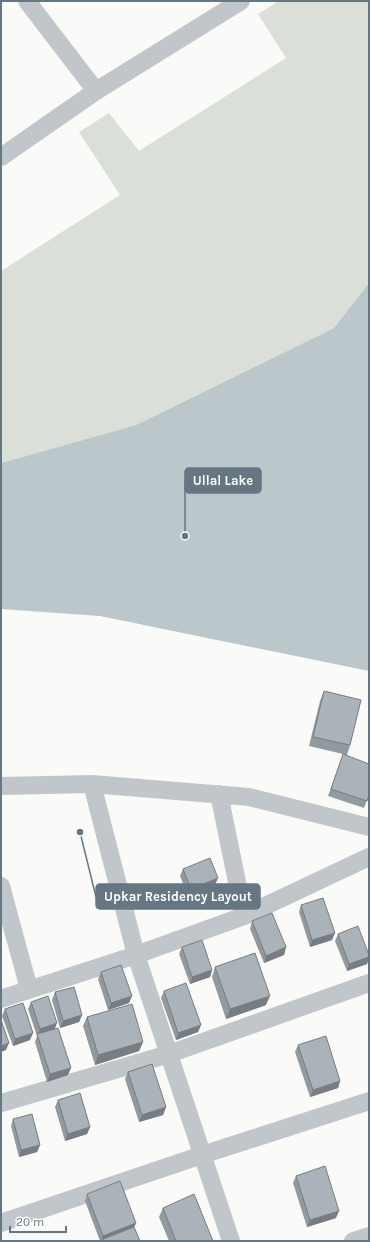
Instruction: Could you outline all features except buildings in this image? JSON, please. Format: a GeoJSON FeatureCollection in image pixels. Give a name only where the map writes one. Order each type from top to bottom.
{"type":"FeatureCollection","features":[{"type":"Feature","properties":{"kind":"street"},"geometry":{"type":"LineString","coordinates":[[27,1],[96,91]]}},
{"type":"Feature","properties":{"kind":"street"},"geometry":{"type":"LineString","coordinates":[[1,157],[96,91],[241,1]]}},
{"type":"Feature","properties":{"kind":"street"},"geometry":{"type":"LineString","coordinates":[[92,784],[136,955],[231,1241]]}},
{"type":"Feature","properties":{"kind":"street"},"geometry":{"type":"LineString","coordinates":[[1,786],[92,784],[249,797],[369,827]]}},
{"type":"Feature","properties":{"kind":"street"},"geometry":{"type":"LineString","coordinates":[[219,794],[244,916]]}},
{"type":"Feature","properties":{"kind":"street"},"geometry":{"type":"LineString","coordinates":[[1,999],[136,955],[244,916],[369,857]]}},
{"type":"Feature","properties":{"kind":"street"},"geometry":{"type":"LineString","coordinates":[[1,886],[29,989]]}},
{"type":"Feature","properties":{"kind":"street"},"geometry":{"type":"LineString","coordinates":[[1,1103],[169,1054],[369,983]]}},
{"type":"Feature","properties":{"kind":"street"},"geometry":{"type":"LineString","coordinates":[[1,1223],[202,1155],[369,1101]]}},
{"type":"Feature","properties":{"kind":"street"},"geometry":{"type":"LineString","coordinates":[[353,1241],[369,1236]]}},
{"type":"Feature","properties":{"kind":"shaded area"},"geometry":{"type":"Polygon","coordinates":[[[279,1],[369,1],[369,283],[334,328],[136,425],[1,463],[1,271],[120,195],[79,132],[109,113],[139,151],[286,58],[258,14],[279,1]]]}},
{"type":"Feature","properties":{"kind":"shaded area"},"geometry":{"type":"Polygon","coordinates":[[[369,283],[369,671],[100,616],[1,609],[1,463],[136,425],[334,328],[369,283]]]}},
{"type":"Feature","properties":{"kind":"place","name":"Ullal Lake"},"geometry":{"type":"Point","coordinates":[185,536]}},
{"type":"Feature","properties":{"kind":"place","name":"Upkar Residency Layout"},"geometry":{"type":"Point","coordinates":[80,832]}}]}
